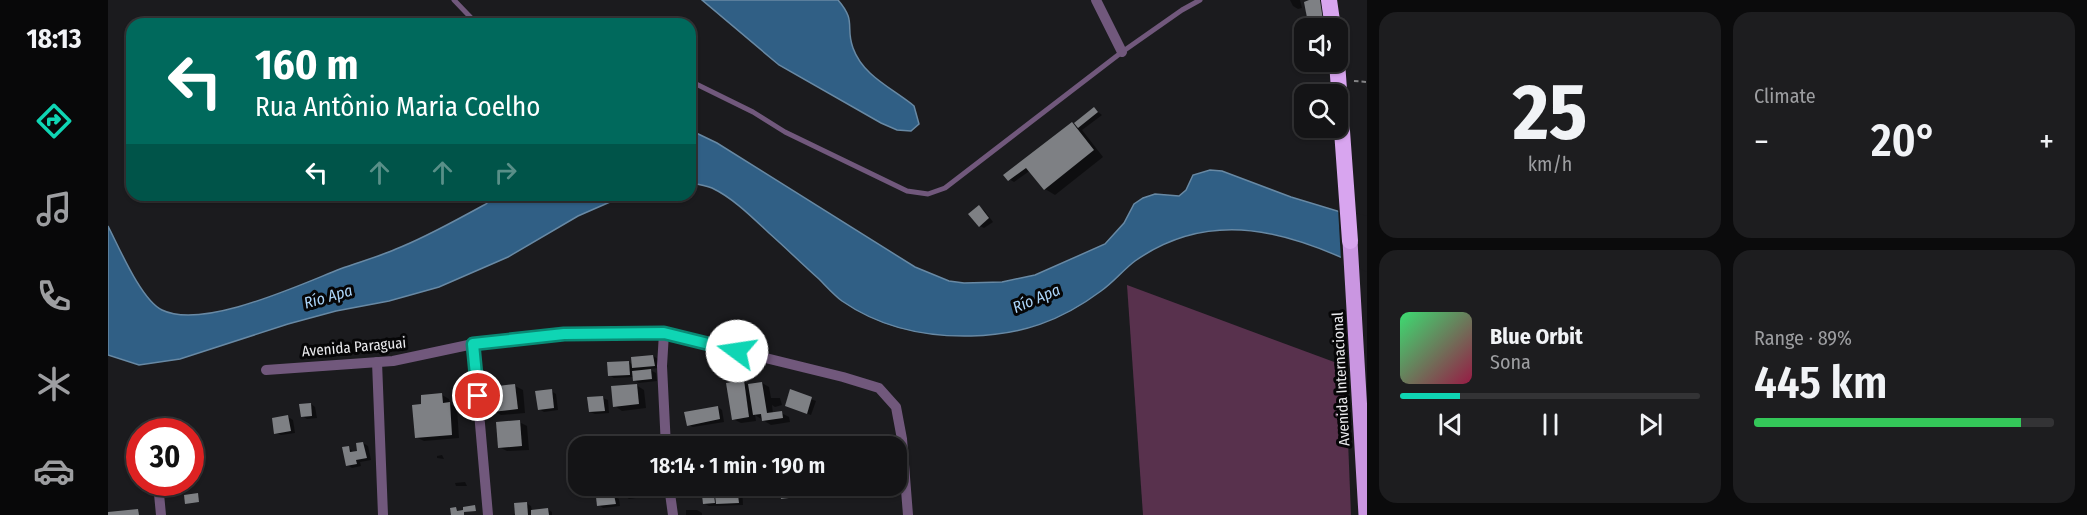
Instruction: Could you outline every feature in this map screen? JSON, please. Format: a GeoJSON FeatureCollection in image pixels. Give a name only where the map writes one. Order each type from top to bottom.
{"type":"FeatureCollection","features":[{"type":"Feature","properties":{"kind":"highway"},"geometry":{"type":"LineString","coordinates":[[1329,0],[1332,18]]}},
{"type":"Feature","properties":{"kind":"highway"},"geometry":{"type":"LineString","coordinates":[[1337,72],[1350,241]]}},
{"type":"Feature","properties":{"kind":"main road","name":"Avenida Internacional"},"geometry":{"type":"LineString","coordinates":[[1350,241],[1366,515]]}},
{"type":"Feature","properties":{"kind":"street"},"geometry":{"type":"LineString","coordinates":[[1096,0],[1122,52]]}},
{"type":"Feature","properties":{"kind":"street"},"geometry":{"type":"LineString","coordinates":[[664,333],[662,366],[665,436]]}},
{"type":"Feature","properties":{"kind":"street","name":"Avenida Paraguai"},"geometry":{"type":"LineString","coordinates":[[266,370],[377,362],[473,344],[564,334],[664,333],[864,382],[879,388],[896,407],[904,449],[908,515]]}},
{"type":"Feature","properties":{"kind":"street"},"geometry":{"type":"LineString","coordinates":[[473,344],[488,515]]}},
{"type":"Feature","properties":{"kind":"street"},"geometry":{"type":"LineString","coordinates":[[377,362],[383,515]]}},
{"type":"Feature","properties":{"kind":"street"},"geometry":{"type":"LineString","coordinates":[[159,496],[161,515]]}},
{"type":"Feature","properties":{"kind":"street"},"geometry":{"type":"LineString","coordinates":[[670,496],[673,515]]}},
{"type":"Feature","properties":{"kind":"lane"},"geometry":{"type":"LineString","coordinates":[[454,0],[471,18]]}},
{"type":"Feature","properties":{"kind":"lane"},"geometry":{"type":"LineString","coordinates":[[696,84],[753,112],[785,132],[897,186],[914,193],[928,194],[945,188],[1122,52],[1200,0]]}},
{"type":"Feature","properties":{"kind":"path"},"geometry":{"type":"LineString","coordinates":[[1354,81],[1367,82]]}},
{"type":"Feature","properties":{"kind":"shaded area"},"geometry":{"type":"Polygon","coordinates":[[[1127,285],[1345,366],[1351,515],[1143,515],[1127,285]]]}},
{"type":"Feature","properties":{"kind":"water"},"geometry":{"type":"Polygon","coordinates":[[[702,0],[838,0],[849,19],[851,41],[858,58],[879,81],[914,106],[919,124],[911,131],[897,130],[779,65],[702,0]]]}},
{"type":"Feature","properties":{"kind":"water","name":"Río Apa"},"geometry":{"type":"Polygon","coordinates":[[[696,133],[717,143],[915,267],[949,281],[1002,282],[1035,275],[1105,244],[1124,223],[1134,204],[1143,198],[1155,194],[1179,196],[1186,190],[1193,175],[1210,170],[1222,171],[1291,197],[1354,216],[1367,269],[1309,245],[1280,236],[1251,231],[1222,230],[1193,234],[1164,244],[1135,261],[1086,302],[1040,324],[1007,333],[989,335],[936,335],[888,324],[842,301],[735,202],[704,185],[696,184],[696,133]]]}},
{"type":"Feature","properties":{"kind":"water","name":"Río Apa"},"geometry":{"type":"Polygon","coordinates":[[[489,201],[612,201],[578,216],[508,257],[439,287],[288,324],[180,359],[139,365],[108,355],[108,226],[131,272],[146,296],[154,304],[162,310],[180,315],[201,314],[251,303],[389,252],[489,201]]]}},
{"type":"Feature","properties":{"kind":"pier"},"geometry":{"type":"Polygon","coordinates":[[[1338,208],[1367,216],[1367,272],[1341,260],[1338,208]]]}},
{"type":"Feature","properties":{"kind":"building"},"geometry":{"type":"Polygon","coordinates":[[[1320,0],[1323,18],[1307,18],[1304,2],[1320,0]]]}},
{"type":"Feature","properties":{"kind":"building"},"geometry":{"type":"Polygon","coordinates":[[[1094,107],[1098,112],[1078,128],[1074,123],[1094,107]]]}},
{"type":"Feature","properties":{"kind":"building"},"geometry":{"type":"Polygon","coordinates":[[[1072,122],[1094,150],[1044,190],[1026,168],[1008,181],[1003,175],[1072,122]]]}},
{"type":"Feature","properties":{"kind":"building"},"geometry":{"type":"Polygon","coordinates":[[[979,205],[989,218],[979,227],[968,214],[979,205]]]}},
{"type":"Feature","properties":{"kind":"building"},"geometry":{"type":"Polygon","coordinates":[[[653,355],[655,366],[632,368],[631,357],[653,355]]]}},
{"type":"Feature","properties":{"kind":"building"},"geometry":{"type":"Polygon","coordinates":[[[629,361],[630,375],[608,376],[607,362],[629,361]]]}},
{"type":"Feature","properties":{"kind":"building"},"geometry":{"type":"Polygon","coordinates":[[[651,369],[652,379],[633,381],[632,371],[651,369]]]}},
{"type":"Feature","properties":{"kind":"building"},"geometry":{"type":"Polygon","coordinates":[[[744,380],[749,417],[732,420],[726,383],[744,380]]]}},
{"type":"Feature","properties":{"kind":"building"},"geometry":{"type":"Polygon","coordinates":[[[762,382],[767,413],[782,411],[783,418],[762,421],[761,414],[753,415],[748,384],[762,382]]]}},
{"type":"Feature","properties":{"kind":"building"},"geometry":{"type":"Polygon","coordinates":[[[515,384],[518,409],[492,412],[490,387],[515,384]]]}},
{"type":"Feature","properties":{"kind":"building"},"geometry":{"type":"Polygon","coordinates":[[[637,384],[639,404],[613,407],[611,386],[637,384]]]}},
{"type":"Feature","properties":{"kind":"building"},"geometry":{"type":"Polygon","coordinates":[[[552,389],[554,408],[538,410],[535,391],[552,389]]]}},
{"type":"Feature","properties":{"kind":"building"},"geometry":{"type":"Polygon","coordinates":[[[790,389],[812,397],[807,414],[785,406],[790,389]]]}},
{"type":"Feature","properties":{"kind":"building"},"geometry":{"type":"Polygon","coordinates":[[[442,393],[443,403],[450,402],[452,435],[415,438],[412,405],[421,404],[421,395],[442,393]]]}},
{"type":"Feature","properties":{"kind":"building"},"geometry":{"type":"Polygon","coordinates":[[[603,396],[605,411],[589,412],[587,397],[603,396]]]}},
{"type":"Feature","properties":{"kind":"building"},"geometry":{"type":"Polygon","coordinates":[[[311,403],[312,416],[301,417],[299,404],[311,403]]]}},
{"type":"Feature","properties":{"kind":"building"},"geometry":{"type":"Polygon","coordinates":[[[718,406],[720,419],[687,426],[684,412],[718,406]]]}},
{"type":"Feature","properties":{"kind":"building"},"geometry":{"type":"Polygon","coordinates":[[[288,415],[291,431],[274,434],[272,418],[288,415]]]}},
{"type":"Feature","properties":{"kind":"building"},"geometry":{"type":"Polygon","coordinates":[[[520,420],[522,446],[498,448],[496,422],[520,420]]]}},
{"type":"Feature","properties":{"kind":"building"},"geometry":{"type":"Polygon","coordinates":[[[363,442],[367,458],[356,460],[357,464],[346,466],[342,447],[349,446],[350,452],[357,451],[356,443],[363,442]]]}},
{"type":"Feature","properties":{"kind":"building"},"geometry":{"type":"Polygon","coordinates":[[[184,496],[198,496],[199,502],[185,504],[184,496]]]}},
{"type":"Feature","properties":{"kind":"building"},"geometry":{"type":"Polygon","coordinates":[[[614,496],[616,504],[597,506],[596,497],[614,496]]]}},
{"type":"Feature","properties":{"kind":"building"},"geometry":{"type":"Polygon","coordinates":[[[702,496],[714,496],[715,503],[703,504],[702,496]]]}},
{"type":"Feature","properties":{"kind":"building"},"geometry":{"type":"Polygon","coordinates":[[[715,496],[738,496],[739,503],[716,504],[715,496]]]}},
{"type":"Feature","properties":{"kind":"building"},"geometry":{"type":"Polygon","coordinates":[[[527,502],[528,515],[515,515],[514,503],[527,502]]]}},
{"type":"Feature","properties":{"kind":"building"},"geometry":{"type":"Polygon","coordinates":[[[475,505],[476,511],[464,512],[464,515],[451,515],[450,508],[456,507],[457,511],[463,510],[463,507],[475,505]]]}},
{"type":"Feature","properties":{"kind":"building"},"geometry":{"type":"Polygon","coordinates":[[[548,508],[549,515],[531,515],[531,510],[548,508]]]}},
{"type":"Feature","properties":{"kind":"building"},"geometry":{"type":"Polygon","coordinates":[[[138,509],[139,515],[108,515],[108,512],[138,509]]]}},
{"type":"Feature","properties":{"kind":"route"},"geometry":{"type":"LineString","coordinates":[[478,396],[473,344],[564,334],[664,333],[737,351]]}}]}
